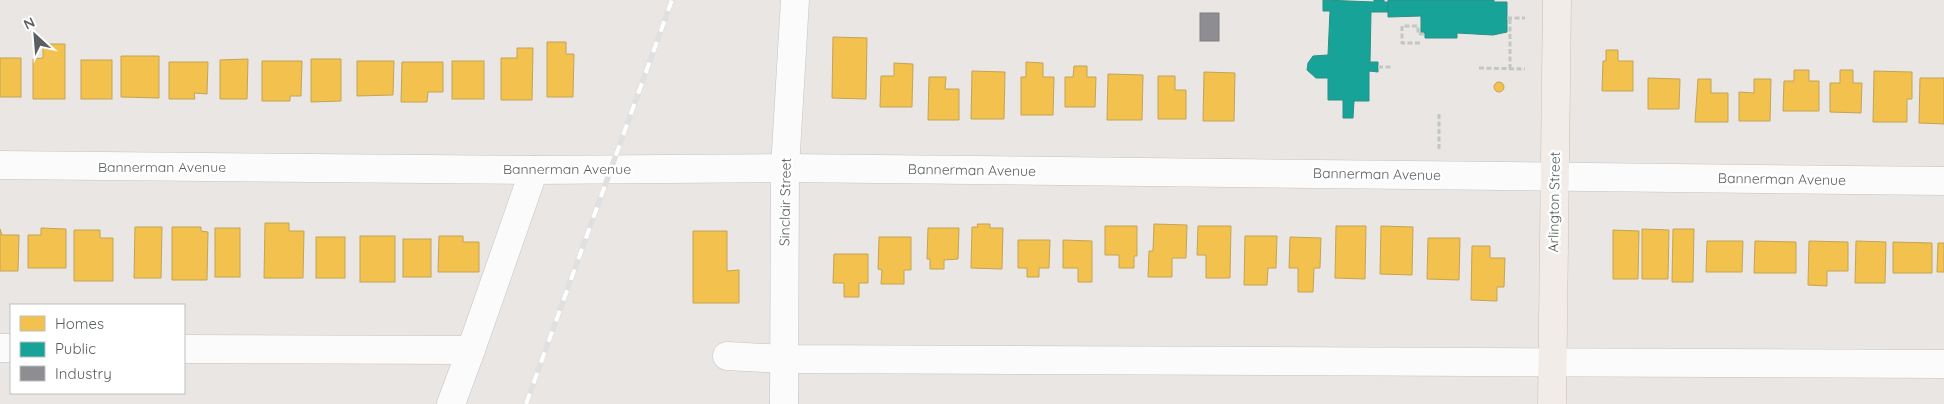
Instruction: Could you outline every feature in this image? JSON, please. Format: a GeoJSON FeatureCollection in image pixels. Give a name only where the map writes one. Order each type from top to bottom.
{"type":"FeatureCollection","features":[{"type":"Feature","properties":{"kind":"main road","name":"Arlington Street"},"geometry":{"type":"LineString","coordinates":[[1552,404],[1557,0]]}},
{"type":"Feature","properties":{"kind":"street","name":"Sinclair Street"},"geometry":{"type":"LineString","coordinates":[[784,404],[784,168],[795,0]]}},
{"type":"Feature","properties":{"kind":"street","name":"Bannerman Avenue"},"geometry":{"type":"LineString","coordinates":[[0,165],[534,170],[784,168],[1944,181]]}},
{"type":"Feature","properties":{"kind":"street"},"geometry":{"type":"LineString","coordinates":[[452,404],[534,170]]}},
{"type":"Feature","properties":{"kind":"street"},"geometry":{"type":"LineString","coordinates":[[185,349],[471,350]]}},
{"type":"Feature","properties":{"kind":"street"},"geometry":{"type":"LineString","coordinates":[[727,356],[784,359],[1944,364]]}},
{"type":"Feature","properties":{"kind":"path"},"geometry":{"type":"LineString","coordinates":[[1510,69],[1508,18],[1526,18]]}},
{"type":"Feature","properties":{"kind":"path"},"geometry":{"type":"LineString","coordinates":[[1420,42],[1402,43],[1402,26],[1418,26],[1418,34],[1425,34]]}},
{"type":"Feature","properties":{"kind":"path"},"geometry":{"type":"LineString","coordinates":[[1378,67],[1393,67]]}},
{"type":"Feature","properties":{"kind":"path"},"geometry":{"type":"LineString","coordinates":[[1479,68],[1525,69]]}},
{"type":"Feature","properties":{"kind":"path"},"geometry":{"type":"LineString","coordinates":[[1439,113],[1439,120]]}},
{"type":"Feature","properties":{"kind":"building: Homes"},"geometry":{"type":"Polygon","coordinates":[[[833,37],[867,38],[866,99],[832,98],[833,37]]]}},
{"type":"Feature","properties":{"kind":"building: Homes"},"geometry":{"type":"Polygon","coordinates":[[[547,42],[566,42],[566,54],[574,54],[573,97],[547,97],[547,42]]]}},
{"type":"Feature","properties":{"kind":"building: Homes"},"geometry":{"type":"Polygon","coordinates":[[[43,44],[65,44],[65,99],[33,99],[33,59],[43,58],[43,44]]]}},
{"type":"Feature","properties":{"kind":"building: Homes"},"geometry":{"type":"Polygon","coordinates":[[[517,48],[533,48],[532,100],[501,100],[501,58],[517,58],[517,48]]]}},
{"type":"Feature","properties":{"kind":"building: Homes"},"geometry":{"type":"Polygon","coordinates":[[[1606,50],[1618,50],[1618,61],[1633,61],[1633,91],[1602,91],[1603,61],[1606,61],[1606,50]]]}},
{"type":"Feature","properties":{"kind":"building: Homes"},"geometry":{"type":"Polygon","coordinates":[[[121,56],[159,56],[159,98],[121,97],[121,56]]]}},
{"type":"Feature","properties":{"kind":"building: Homes"},"geometry":{"type":"Polygon","coordinates":[[[0,58],[21,58],[21,97],[0,97],[0,58]]]}},
{"type":"Feature","properties":{"kind":"building: Homes"},"geometry":{"type":"Polygon","coordinates":[[[248,59],[247,99],[220,99],[220,60],[248,59]]]}},
{"type":"Feature","properties":{"kind":"building: Homes"},"geometry":{"type":"Polygon","coordinates":[[[311,59],[341,59],[341,101],[311,102],[311,59]]]}},
{"type":"Feature","properties":{"kind":"building: Homes"},"geometry":{"type":"Polygon","coordinates":[[[81,60],[112,60],[112,99],[81,99],[81,60]]]}},
{"type":"Feature","properties":{"kind":"building: Homes"},"geometry":{"type":"Polygon","coordinates":[[[262,61],[302,61],[301,96],[290,96],[290,101],[262,101],[262,61]]]}},
{"type":"Feature","properties":{"kind":"building: Homes"},"geometry":{"type":"Polygon","coordinates":[[[357,61],[394,61],[393,95],[357,96],[357,61]]]}},
{"type":"Feature","properties":{"kind":"building: Homes"},"geometry":{"type":"Polygon","coordinates":[[[452,61],[484,61],[484,99],[452,99],[452,61]]]}},
{"type":"Feature","properties":{"kind":"building: Homes"},"geometry":{"type":"Polygon","coordinates":[[[169,62],[208,62],[207,94],[194,93],[195,99],[169,99],[169,62]]]}},
{"type":"Feature","properties":{"kind":"building: Homes"},"geometry":{"type":"Polygon","coordinates":[[[402,62],[443,62],[443,92],[428,92],[427,102],[401,102],[402,62]]]}},
{"type":"Feature","properties":{"kind":"building: Homes"},"geometry":{"type":"Polygon","coordinates":[[[1026,62],[1043,63],[1043,77],[1054,77],[1053,115],[1021,115],[1021,77],[1026,77],[1026,62]]]}},
{"type":"Feature","properties":{"kind":"building: Homes"},"geometry":{"type":"Polygon","coordinates":[[[894,63],[913,64],[912,107],[880,107],[881,76],[894,76],[894,63]]]}},
{"type":"Feature","properties":{"kind":"building: Homes"},"geometry":{"type":"Polygon","coordinates":[[[1074,66],[1087,66],[1087,77],[1096,77],[1095,107],[1065,107],[1065,77],[1073,77],[1074,66]]]}},
{"type":"Feature","properties":{"kind":"building: Homes"},"geometry":{"type":"Polygon","coordinates":[[[1794,70],[1809,70],[1809,81],[1819,81],[1819,111],[1783,111],[1784,81],[1794,81],[1794,70]]]}},
{"type":"Feature","properties":{"kind":"building: Homes"},"geometry":{"type":"Polygon","coordinates":[[[1840,70],[1853,70],[1853,83],[1862,83],[1861,113],[1830,112],[1830,83],[1840,83],[1840,70]]]}},
{"type":"Feature","properties":{"kind":"building: Homes"},"geometry":{"type":"Polygon","coordinates":[[[972,71],[1005,72],[1004,119],[971,119],[972,71]]]}},
{"type":"Feature","properties":{"kind":"building: Homes"},"geometry":{"type":"Polygon","coordinates":[[[1874,71],[1912,72],[1912,99],[1907,99],[1907,122],[1873,122],[1874,71]]]}},
{"type":"Feature","properties":{"kind":"building: Homes"},"geometry":{"type":"Polygon","coordinates":[[[1204,72],[1235,73],[1234,121],[1203,121],[1204,72]]]}},
{"type":"Feature","properties":{"kind":"building: Homes"},"geometry":{"type":"Polygon","coordinates":[[[1108,74],[1143,75],[1142,120],[1107,120],[1108,74]]]}},
{"type":"Feature","properties":{"kind":"building: Homes"},"geometry":{"type":"Polygon","coordinates":[[[1158,76],[1175,76],[1175,90],[1186,90],[1186,119],[1158,119],[1158,76]]]}},
{"type":"Feature","properties":{"kind":"building: Homes"},"geometry":{"type":"Polygon","coordinates":[[[929,77],[946,77],[945,89],[959,89],[959,120],[928,120],[929,77]]]}},
{"type":"Feature","properties":{"kind":"building: Homes"},"geometry":{"type":"Polygon","coordinates":[[[1648,78],[1680,79],[1679,109],[1648,109],[1648,78]]]}},
{"type":"Feature","properties":{"kind":"building: Homes"},"geometry":{"type":"Polygon","coordinates":[[[1920,78],[1944,78],[1944,124],[1919,123],[1920,78]]]}},
{"type":"Feature","properties":{"kind":"building: Homes"},"geometry":{"type":"Polygon","coordinates":[[[1698,79],[1711,79],[1711,93],[1728,93],[1728,122],[1695,122],[1698,79]]]}},
{"type":"Feature","properties":{"kind":"building: Homes"},"geometry":{"type":"Polygon","coordinates":[[[1754,79],[1771,79],[1770,121],[1739,121],[1739,92],[1754,93],[1754,79]]]}},
{"type":"Feature","properties":{"kind":"building: Homes"},"geometry":{"type":"Polygon","coordinates":[[[1499,82],[1504,87],[1499,92],[1494,87],[1499,82]]]}},
{"type":"Feature","properties":{"kind":"building: Homes"},"geometry":{"type":"Polygon","coordinates":[[[265,223],[289,223],[289,231],[304,231],[303,278],[264,278],[265,223]]]}},
{"type":"Feature","properties":{"kind":"building: Homes"},"geometry":{"type":"Polygon","coordinates":[[[977,224],[990,224],[990,228],[1003,228],[1002,269],[971,268],[972,227],[978,227],[977,224]]]}},
{"type":"Feature","properties":{"kind":"building: Homes"},"geometry":{"type":"Polygon","coordinates":[[[1154,224],[1187,225],[1186,258],[1172,258],[1172,277],[1148,277],[1149,251],[1153,251],[1154,224]]]}},
{"type":"Feature","properties":{"kind":"building: Homes"},"geometry":{"type":"Polygon","coordinates":[[[1105,226],[1137,226],[1137,256],[1134,256],[1134,268],[1119,268],[1119,255],[1105,255],[1105,226]]]}},
{"type":"Feature","properties":{"kind":"building: Homes"},"geometry":{"type":"Polygon","coordinates":[[[1198,226],[1231,226],[1230,278],[1206,278],[1206,255],[1197,255],[1198,226]]]}},
{"type":"Feature","properties":{"kind":"building: Homes"},"geometry":{"type":"Polygon","coordinates":[[[1336,226],[1366,226],[1365,279],[1335,278],[1336,226]]]}},
{"type":"Feature","properties":{"kind":"building: Homes"},"geometry":{"type":"Polygon","coordinates":[[[1381,226],[1413,227],[1412,275],[1380,274],[1381,226]]]}},
{"type":"Feature","properties":{"kind":"building: Homes"},"geometry":{"type":"Polygon","coordinates":[[[135,227],[162,227],[161,278],[134,278],[135,227]]]}},
{"type":"Feature","properties":{"kind":"building: Homes"},"geometry":{"type":"Polygon","coordinates":[[[172,227],[201,227],[201,231],[208,232],[207,280],[172,280],[172,227]]]}},
{"type":"Feature","properties":{"kind":"building: Homes"},"geometry":{"type":"Polygon","coordinates":[[[41,228],[66,229],[66,268],[28,268],[28,235],[41,235],[41,228]]]}},
{"type":"Feature","properties":{"kind":"building: Homes"},"geometry":{"type":"Polygon","coordinates":[[[215,228],[240,228],[240,277],[215,277],[215,228]]]}},
{"type":"Feature","properties":{"kind":"building: Homes"},"geometry":{"type":"Polygon","coordinates":[[[928,228],[959,228],[958,259],[944,260],[944,269],[930,269],[930,259],[927,259],[928,228]]]}},
{"type":"Feature","properties":{"kind":"building: Homes"},"geometry":{"type":"Polygon","coordinates":[[[0,229],[2,235],[19,235],[18,271],[0,271],[0,229]]]}},
{"type":"Feature","properties":{"kind":"building: Homes"},"geometry":{"type":"Polygon","coordinates":[[[1642,229],[1669,230],[1668,279],[1642,279],[1642,229]]]}},
{"type":"Feature","properties":{"kind":"building: Homes"},"geometry":{"type":"Polygon","coordinates":[[[1673,229],[1694,229],[1693,282],[1672,282],[1673,229]]]}},
{"type":"Feature","properties":{"kind":"building: Homes"},"geometry":{"type":"Polygon","coordinates":[[[74,230],[100,230],[100,238],[113,238],[113,281],[74,281],[74,230]]]}},
{"type":"Feature","properties":{"kind":"building: Homes"},"geometry":{"type":"Polygon","coordinates":[[[1613,230],[1639,231],[1638,279],[1613,279],[1613,230]]]}},
{"type":"Feature","properties":{"kind":"building: Homes"},"geometry":{"type":"Polygon","coordinates":[[[693,231],[727,231],[727,271],[739,270],[739,303],[693,303],[693,231]]]}},
{"type":"Feature","properties":{"kind":"building: Homes"},"geometry":{"type":"Polygon","coordinates":[[[360,236],[395,236],[395,282],[360,282],[360,236]]]}},
{"type":"Feature","properties":{"kind":"building: Homes"},"geometry":{"type":"Polygon","coordinates":[[[439,236],[463,236],[463,242],[479,242],[479,272],[438,272],[439,236]]]}},
{"type":"Feature","properties":{"kind":"building: Homes"},"geometry":{"type":"Polygon","coordinates":[[[1245,236],[1277,236],[1276,268],[1268,268],[1267,285],[1244,285],[1245,236]]]}},
{"type":"Feature","properties":{"kind":"building: Homes"},"geometry":{"type":"Polygon","coordinates":[[[316,237],[345,237],[345,278],[316,278],[316,237]]]}},
{"type":"Feature","properties":{"kind":"building: Homes"},"geometry":{"type":"Polygon","coordinates":[[[879,237],[911,237],[911,270],[904,270],[904,284],[881,284],[882,270],[878,269],[879,237]]]}},
{"type":"Feature","properties":{"kind":"building: Homes"},"geometry":{"type":"Polygon","coordinates":[[[1290,237],[1321,238],[1320,268],[1314,268],[1313,292],[1298,292],[1298,268],[1289,268],[1290,237]]]}},
{"type":"Feature","properties":{"kind":"building: Homes"},"geometry":{"type":"Polygon","coordinates":[[[1428,238],[1460,238],[1459,280],[1427,279],[1428,238]]]}},
{"type":"Feature","properties":{"kind":"building: Homes"},"geometry":{"type":"Polygon","coordinates":[[[403,239],[431,239],[431,277],[403,277],[403,239]]]}},
{"type":"Feature","properties":{"kind":"building: Homes"},"geometry":{"type":"Polygon","coordinates":[[[1018,240],[1050,240],[1049,268],[1039,268],[1039,277],[1027,277],[1027,268],[1018,268],[1018,240]]]}},
{"type":"Feature","properties":{"kind":"building: Homes"},"geometry":{"type":"Polygon","coordinates":[[[1063,240],[1092,241],[1092,282],[1078,282],[1078,268],[1063,268],[1063,240]]]}},
{"type":"Feature","properties":{"kind":"building: Homes"},"geometry":{"type":"Polygon","coordinates":[[[1707,241],[1743,241],[1742,272],[1706,272],[1707,241]]]}},
{"type":"Feature","properties":{"kind":"building: Homes"},"geometry":{"type":"Polygon","coordinates":[[[1755,241],[1796,242],[1796,273],[1754,273],[1755,241]]]}},
{"type":"Feature","properties":{"kind":"building: Homes"},"geometry":{"type":"Polygon","coordinates":[[[1809,241],[1848,242],[1848,271],[1827,271],[1827,286],[1808,285],[1809,241]]]}},
{"type":"Feature","properties":{"kind":"building: Homes"},"geometry":{"type":"Polygon","coordinates":[[[1856,241],[1886,242],[1885,283],[1855,283],[1856,241]]]}},
{"type":"Feature","properties":{"kind":"building: Homes"},"geometry":{"type":"Polygon","coordinates":[[[1893,242],[1932,243],[1932,273],[1893,273],[1893,242]]]}},
{"type":"Feature","properties":{"kind":"building: Homes"},"geometry":{"type":"Polygon","coordinates":[[[1938,243],[1944,243],[1944,272],[1937,272],[1938,243]]]}},
{"type":"Feature","properties":{"kind":"building: Homes"},"geometry":{"type":"Polygon","coordinates":[[[1472,246],[1490,246],[1490,258],[1505,258],[1504,287],[1497,287],[1497,301],[1471,300],[1472,246]]]}},
{"type":"Feature","properties":{"kind":"building: Homes"},"geometry":{"type":"Polygon","coordinates":[[[834,254],[868,254],[868,283],[859,283],[859,297],[844,297],[844,283],[833,283],[834,254]]]}},
{"type":"Feature","properties":{"kind":"building: Public"},"geometry":{"type":"Polygon","coordinates":[[[1323,0],[1374,2],[1374,0],[1384,0],[1384,2],[1388,2],[1388,12],[1371,12],[1370,62],[1378,62],[1378,72],[1369,71],[1369,101],[1354,101],[1353,118],[1343,118],[1343,100],[1328,100],[1328,78],[1316,78],[1307,70],[1308,63],[1313,56],[1328,55],[1330,11],[1323,11],[1323,0]]]}},
{"type":"Feature","properties":{"kind":"building: Public"},"geometry":{"type":"Polygon","coordinates":[[[1388,0],[1494,0],[1494,2],[1507,2],[1507,32],[1493,35],[1457,33],[1457,38],[1425,38],[1425,33],[1421,33],[1421,16],[1388,17],[1388,0]]]}},
{"type":"Feature","properties":{"kind":"building: Industry"},"geometry":{"type":"Polygon","coordinates":[[[1200,13],[1219,13],[1219,41],[1200,41],[1200,13]]]}},
{"type":"Feature","properties":{"kind":"railway"},"geometry":{"type":"LineString","coordinates":[[526,404],[672,0]]}}]}
